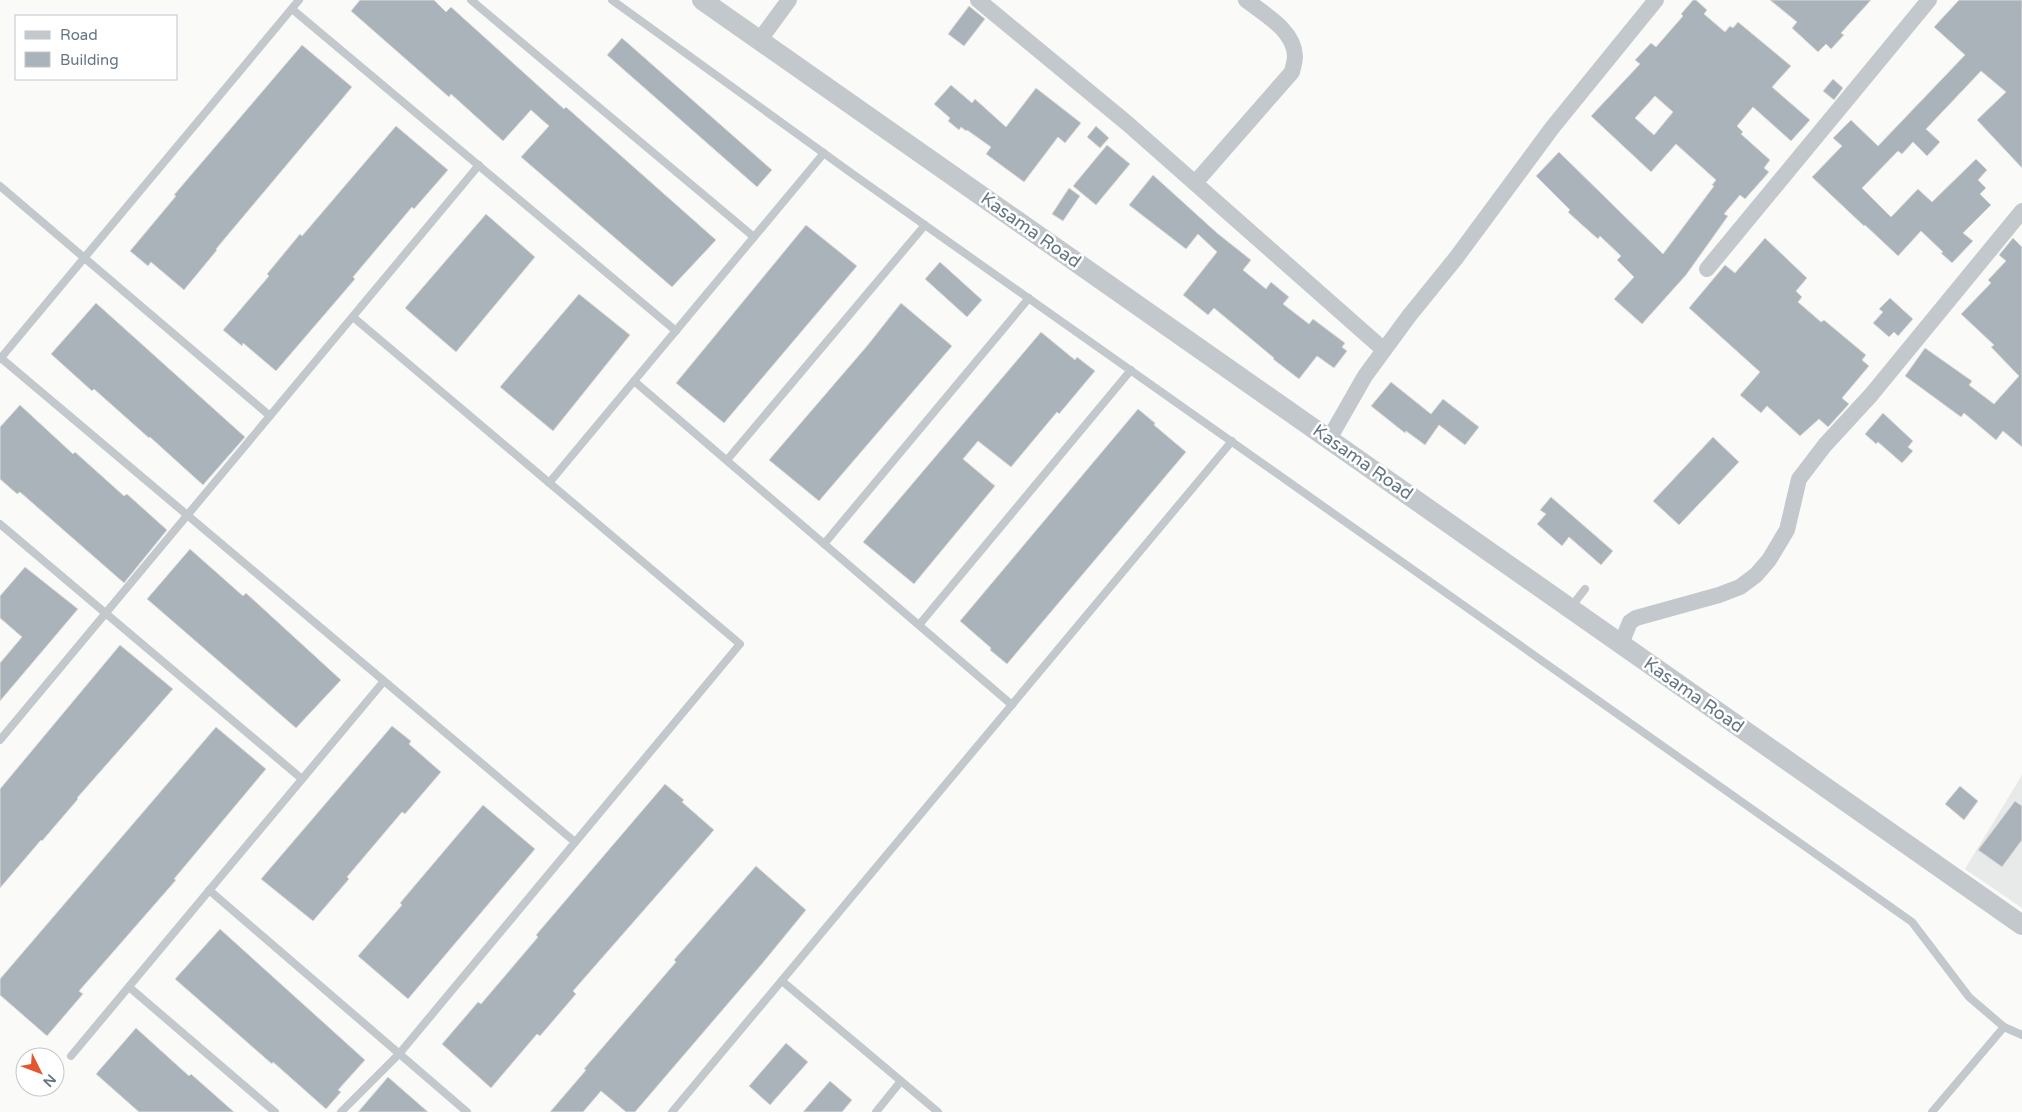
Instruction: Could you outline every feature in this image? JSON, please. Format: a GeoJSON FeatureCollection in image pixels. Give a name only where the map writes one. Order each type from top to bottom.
{"type":"FeatureCollection","features":[{"type":"Feature","properties":{"kind":"street","name":"Kasama Road"},"geometry":{"type":"LineString","coordinates":[[702,0],[2022,925]]}},
{"type":"Feature","properties":{"kind":"street"},"geometry":{"type":"LineString","coordinates":[[759,41],[789,0]]}},
{"type":"Feature","properties":{"kind":"street"},"geometry":{"type":"LineString","coordinates":[[1195,183],[1292,72],[1295,56],[1293,46],[1286,32],[1246,0]]}},
{"type":"Feature","properties":{"kind":"street"},"geometry":{"type":"LineString","coordinates":[[1330,439],[1365,376],[1384,350],[1456,258],[1552,128],[1656,0]]}},
{"type":"Feature","properties":{"kind":"street"},"geometry":{"type":"LineString","coordinates":[[1707,269],[1929,0]]}},
{"type":"Feature","properties":{"kind":"street"},"geometry":{"type":"LineString","coordinates":[[990,3],[1384,350]]}},
{"type":"Feature","properties":{"kind":"street"},"geometry":{"type":"LineString","coordinates":[[1620,644],[1630,622],[1636,618],[1719,595],[1740,587],[1756,575],[1769,560],[1788,530],[1799,479],[1825,444],[1872,395],[2022,211]]}},
{"type":"Feature","properties":{"kind":"lane"},"geometry":{"type":"LineString","coordinates":[[299,0],[0,358],[575,842]]}},
{"type":"Feature","properties":{"kind":"lane"},"geometry":{"type":"LineString","coordinates":[[471,0],[754,237]]}},
{"type":"Feature","properties":{"kind":"lane"},"geometry":{"type":"LineString","coordinates":[[612,0],[925,225],[1558,674],[1808,847],[1912,922],[1969,997],[2004,1027],[2022,1034]]}},
{"type":"Feature","properties":{"kind":"lane"},"geometry":{"type":"LineString","coordinates":[[292,9],[676,330]]}},
{"type":"Feature","properties":{"kind":"lane"},"geometry":{"type":"LineString","coordinates":[[549,483],[824,153]]}},
{"type":"Feature","properties":{"kind":"lane"},"geometry":{"type":"LineString","coordinates":[[0,740],[479,166]]}},
{"type":"Feature","properties":{"kind":"lane"},"geometry":{"type":"LineString","coordinates":[[0,186],[270,416]]}},
{"type":"Feature","properties":{"kind":"lane"},"geometry":{"type":"LineString","coordinates":[[727,460],[925,225]]}},
{"type":"Feature","properties":{"kind":"lane"},"geometry":{"type":"LineString","coordinates":[[824,544],[1029,298]]}},
{"type":"Feature","properties":{"kind":"lane"},"geometry":{"type":"LineString","coordinates":[[341,1112],[399,1054],[740,644],[352,317]]}},
{"type":"Feature","properties":{"kind":"lane"},"geometry":{"type":"LineString","coordinates":[[919,625],[1131,370]]}},
{"type":"Feature","properties":{"kind":"lane"},"geometry":{"type":"LineString","coordinates":[[634,381],[1012,705]]}},
{"type":"Feature","properties":{"kind":"lane"},"geometry":{"type":"LineString","coordinates":[[672,1112],[1232,441]]}},
{"type":"Feature","properties":{"kind":"lane"},"geometry":{"type":"LineString","coordinates":[[0,524],[302,779]]}},
{"type":"Feature","properties":{"kind":"lane"},"geometry":{"type":"LineString","coordinates":[[1570,608],[1585,589]]}},
{"type":"Feature","properties":{"kind":"lane"},"geometry":{"type":"LineString","coordinates":[[71,1056],[384,681]]}},
{"type":"Feature","properties":{"kind":"lane"},"geometry":{"type":"LineString","coordinates":[[209,890],[467,1112]]}},
{"type":"Feature","properties":{"kind":"lane"},"geometry":{"type":"LineString","coordinates":[[782,980],[938,1112]]}},
{"type":"Feature","properties":{"kind":"lane"},"geometry":{"type":"LineString","coordinates":[[129,986],[275,1112]]}},
{"type":"Feature","properties":{"kind":"lane"},"geometry":{"type":"LineString","coordinates":[[1932,1112],[2004,1027]]}},
{"type":"Feature","properties":{"kind":"lane"},"geometry":{"type":"LineString","coordinates":[[876,1112],[901,1081]]}},
{"type":"Feature","properties":{"kind":"shaded area"},"geometry":{"type":"Polygon","coordinates":[[[2022,775],[2022,908],[1965,869],[2022,775]]]}},
{"type":"Feature","properties":{"kind":"building"},"geometry":{"type":"Polygon","coordinates":[[[360,0],[434,0],[446,12],[451,7],[564,109],[566,107],[716,240],[672,287],[521,157],[549,126],[531,110],[503,141],[451,94],[449,97],[351,11],[360,0]]]}},
{"type":"Feature","properties":{"kind":"building"},"geometry":{"type":"Polygon","coordinates":[[[1693,0],[1696,0],[1707,10],[1704,14],[1725,32],[1730,26],[1733,28],[1738,22],[1791,66],[1772,87],[1810,120],[1791,141],[1753,107],[1737,126],[1743,132],[1741,134],[1770,160],[1764,168],[1769,172],[1745,199],[1740,195],[1724,214],[1728,216],[1686,275],[1642,324],[1614,299],[1634,277],[1617,260],[1621,256],[1600,236],[1598,239],[1568,212],[1570,210],[1536,176],[1559,152],[1663,254],[1714,186],[1712,185],[1716,180],[1676,144],[1651,172],[1591,116],[1640,64],[1635,60],[1651,43],[1656,47],[1683,16],[1681,14],[1693,0]],[[1655,96],[1635,118],[1654,135],[1673,112],[1655,96]]]}},
{"type":"Feature","properties":{"kind":"building"},"geometry":{"type":"Polygon","coordinates":[[[1770,0],[1871,0],[1841,33],[1844,35],[1831,49],[1826,44],[1818,52],[1792,28],[1797,22],[1770,0]]]}},
{"type":"Feature","properties":{"kind":"building"},"geometry":{"type":"Polygon","coordinates":[[[1959,0],[2022,0],[2022,168],[1977,120],[2006,92],[1981,71],[1926,129],[1940,142],[1927,156],[1913,142],[1902,154],[1898,151],[1862,188],[1891,217],[1918,189],[1932,202],[1976,159],[1987,170],[1978,180],[1986,188],[1980,194],[1991,205],[1963,233],[1973,241],[1952,263],[1921,231],[1898,256],[1812,177],[1842,146],[1833,138],[1851,120],[1878,146],[1965,55],[1934,27],[1959,0]]]}},
{"type":"Feature","properties":{"kind":"building"},"geometry":{"type":"Polygon","coordinates":[[[969,6],[985,19],[964,46],[948,34],[969,6]]]}},
{"type":"Feature","properties":{"kind":"building"},"geometry":{"type":"Polygon","coordinates":[[[622,38],[772,170],[757,187],[607,55],[622,38]]]}},
{"type":"Feature","properties":{"kind":"building"},"geometry":{"type":"Polygon","coordinates":[[[302,45],[352,87],[184,290],[151,262],[148,266],[130,251],[176,196],[174,195],[302,45]]]}},
{"type":"Feature","properties":{"kind":"building"},"geometry":{"type":"Polygon","coordinates":[[[1833,79],[1843,88],[1834,100],[1823,91],[1833,79]]]}},
{"type":"Feature","properties":{"kind":"building"},"geometry":{"type":"Polygon","coordinates":[[[951,85],[972,103],[975,99],[1006,127],[1036,88],[1081,123],[1065,143],[1058,137],[1024,182],[986,154],[991,147],[967,130],[961,127],[959,130],[948,121],[950,118],[934,104],[951,85]]]}},
{"type":"Feature","properties":{"kind":"building"},"geometry":{"type":"Polygon","coordinates":[[[396,126],[448,170],[414,209],[412,207],[353,277],[355,279],[276,371],[243,343],[242,346],[223,330],[269,276],[267,274],[300,234],[302,236],[396,126]]]}},
{"type":"Feature","properties":{"kind":"building"},"geometry":{"type":"Polygon","coordinates":[[[1096,126],[1109,138],[1100,148],[1087,137],[1096,126]]]}},
{"type":"Feature","properties":{"kind":"building"},"geometry":{"type":"Polygon","coordinates":[[[1107,145],[1130,164],[1096,205],[1073,186],[1107,145]]]}},
{"type":"Feature","properties":{"kind":"building"},"geometry":{"type":"Polygon","coordinates":[[[1153,175],[1217,233],[1251,260],[1243,270],[1266,289],[1271,282],[1289,297],[1283,304],[1309,324],[1313,319],[1345,343],[1342,347],[1347,351],[1334,368],[1317,356],[1299,379],[1214,308],[1208,315],[1183,295],[1217,252],[1198,234],[1186,249],[1129,205],[1153,175]]]}},
{"type":"Feature","properties":{"kind":"building"},"geometry":{"type":"Polygon","coordinates":[[[1069,188],[1080,196],[1063,221],[1052,214],[1069,188]]]}},
{"type":"Feature","properties":{"kind":"building"},"geometry":{"type":"Polygon","coordinates":[[[486,214],[535,257],[456,352],[405,308],[486,214]]]}},
{"type":"Feature","properties":{"kind":"building"},"geometry":{"type":"Polygon","coordinates":[[[806,225],[857,266],[724,423],[676,383],[806,225]]]}},
{"type":"Feature","properties":{"kind":"building"},"geometry":{"type":"Polygon","coordinates":[[[1765,238],[1807,278],[1796,291],[1802,297],[1798,302],[1821,322],[1824,320],[1866,355],[1862,360],[1869,366],[1842,398],[1849,404],[1828,427],[1819,419],[1800,436],[1767,406],[1761,413],[1740,395],[1760,372],[1689,308],[1725,265],[1735,273],[1765,238]]]}},
{"type":"Feature","properties":{"kind":"building"},"geometry":{"type":"Polygon","coordinates":[[[2013,238],[2022,247],[2022,447],[2003,431],[1996,440],[1964,413],[1961,417],[1905,376],[1925,348],[1972,381],[1969,385],[1994,404],[2019,376],[1991,347],[1994,345],[1961,314],[1991,283],[1988,280],[2006,261],[1999,255],[2013,238]]]}},
{"type":"Feature","properties":{"kind":"building"},"geometry":{"type":"Polygon","coordinates":[[[940,262],[982,300],[967,317],[925,279],[940,262]]]}},
{"type":"Feature","properties":{"kind":"building"},"geometry":{"type":"Polygon","coordinates":[[[579,294],[630,335],[553,431],[500,387],[579,294]]]}},
{"type":"Feature","properties":{"kind":"building"},"geometry":{"type":"Polygon","coordinates":[[[1890,298],[1913,319],[1898,336],[1894,332],[1889,337],[1873,323],[1883,312],[1879,309],[1890,298]]]}},
{"type":"Feature","properties":{"kind":"building"},"geometry":{"type":"Polygon","coordinates":[[[96,303],[245,437],[203,485],[150,437],[94,389],[92,391],[51,354],[96,303]]]}},
{"type":"Feature","properties":{"kind":"building"},"geometry":{"type":"Polygon","coordinates":[[[901,303],[952,346],[819,501],[769,460],[867,346],[901,303]]]}},
{"type":"Feature","properties":{"kind":"building"},"geometry":{"type":"Polygon","coordinates":[[[1041,332],[1075,360],[1077,357],[1095,371],[1059,414],[1057,412],[1011,467],[978,441],[963,459],[995,486],[914,584],[863,542],[1041,332]]]}},
{"type":"Feature","properties":{"kind":"building"},"geometry":{"type":"Polygon","coordinates":[[[1391,382],[1431,414],[1443,399],[1479,427],[1465,445],[1439,425],[1425,445],[1406,431],[1405,433],[1371,406],[1391,382]]]}},
{"type":"Feature","properties":{"kind":"building"},"geometry":{"type":"Polygon","coordinates":[[[20,405],[73,454],[75,452],[124,496],[127,494],[167,530],[124,583],[20,492],[17,494],[0,479],[0,427],[20,405]]]}},
{"type":"Feature","properties":{"kind":"building"},"geometry":{"type":"Polygon","coordinates":[[[1138,409],[1186,452],[1007,664],[960,621],[1138,409]]]}},
{"type":"Feature","properties":{"kind":"building"},"geometry":{"type":"Polygon","coordinates":[[[1883,413],[1913,441],[1908,447],[1913,451],[1902,463],[1878,442],[1876,444],[1865,434],[1883,413]]]}},
{"type":"Feature","properties":{"kind":"building"},"geometry":{"type":"Polygon","coordinates":[[[1713,437],[1739,462],[1679,525],[1653,501],[1713,437]]]}},
{"type":"Feature","properties":{"kind":"building"},"geometry":{"type":"Polygon","coordinates":[[[1551,497],[1613,551],[1601,565],[1569,537],[1562,546],[1537,524],[1546,514],[1540,510],[1551,497]]]}},
{"type":"Feature","properties":{"kind":"building"},"geometry":{"type":"Polygon","coordinates":[[[190,549],[243,596],[246,593],[341,680],[296,728],[147,599],[190,549]]]}},
{"type":"Feature","properties":{"kind":"building"},"geometry":{"type":"Polygon","coordinates":[[[25,567],[78,609],[0,701],[0,663],[22,637],[0,618],[0,596],[25,567]]]}},
{"type":"Feature","properties":{"kind":"building"},"geometry":{"type":"Polygon","coordinates":[[[120,645],[173,689],[0,888],[0,789],[120,645]]]}},
{"type":"Feature","properties":{"kind":"building"},"geometry":{"type":"Polygon","coordinates":[[[392,726],[411,741],[409,744],[441,772],[405,814],[402,812],[313,921],[261,879],[392,726]]]}},
{"type":"Feature","properties":{"kind":"building"},"geometry":{"type":"Polygon","coordinates":[[[216,727],[266,769],[174,879],[176,880],[79,991],[83,994],[47,1036],[0,995],[0,979],[216,727]]]}},
{"type":"Feature","properties":{"kind":"building"},"geometry":{"type":"Polygon","coordinates":[[[665,784],[714,830],[573,991],[576,994],[540,1036],[537,1034],[491,1088],[442,1044],[478,1002],[481,1004],[538,937],[536,935],[665,784]]]}},
{"type":"Feature","properties":{"kind":"building"},"geometry":{"type":"Polygon","coordinates":[[[1960,786],[1978,801],[1964,820],[1945,804],[1960,786]]]}},
{"type":"Feature","properties":{"kind":"building"},"geometry":{"type":"Polygon","coordinates":[[[2015,801],[2022,806],[2022,840],[2002,867],[1978,850],[2015,801]]]}},
{"type":"Feature","properties":{"kind":"building"},"geometry":{"type":"Polygon","coordinates":[[[483,805],[535,849],[408,999],[358,956],[483,805]]]}},
{"type":"Feature","properties":{"kind":"building"},"geometry":{"type":"Polygon","coordinates":[[[756,866],[806,910],[761,965],[635,1112],[626,1112],[601,1091],[583,1112],[550,1112],[586,1070],[584,1069],[676,962],[674,960],[756,866]]]}},
{"type":"Feature","properties":{"kind":"building"},"geometry":{"type":"Polygon","coordinates":[[[220,929],[365,1060],[338,1090],[341,1092],[326,1109],[175,979],[220,929]]]}},
{"type":"Feature","properties":{"kind":"building"},"geometry":{"type":"Polygon","coordinates":[[[136,1028],[189,1076],[191,1074],[234,1112],[139,1112],[96,1074],[136,1028]]]}},
{"type":"Feature","properties":{"kind":"building"},"geometry":{"type":"Polygon","coordinates":[[[786,1043],[808,1062],[770,1105],[749,1086],[786,1043]]]}},
{"type":"Feature","properties":{"kind":"building"},"geometry":{"type":"Polygon","coordinates":[[[388,1077],[428,1112],[358,1112],[388,1077]]]}},
{"type":"Feature","properties":{"kind":"building"},"geometry":{"type":"Polygon","coordinates":[[[830,1081],[852,1100],[842,1112],[803,1112],[830,1081]]]}}]}
